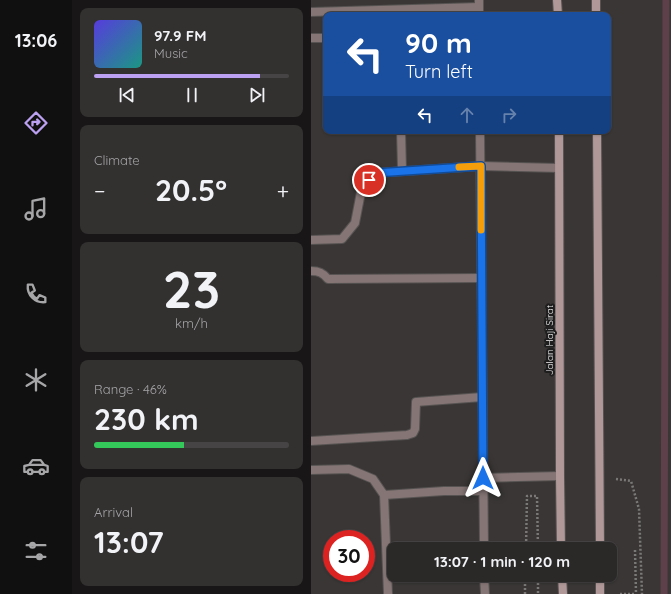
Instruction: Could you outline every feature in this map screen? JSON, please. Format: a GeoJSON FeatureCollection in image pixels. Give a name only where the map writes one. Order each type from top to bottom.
{"type":"FeatureCollection","features":[{"type":"Feature","properties":{"kind":"main road"},"geometry":{"type":"LineString","coordinates":[[557,0],[558,12]]}},
{"type":"Feature","properties":{"kind":"main road"},"geometry":{"type":"LineString","coordinates":[[596,0],[596,12]]}},
{"type":"Feature","properties":{"kind":"main road","name":"Jalan Haji Sirat"},"geometry":{"type":"LineString","coordinates":[[559,134],[561,542]]}},
{"type":"Feature","properties":{"kind":"main road"},"geometry":{"type":"LineString","coordinates":[[597,134],[600,542]]}},
{"type":"Feature","properties":{"kind":"main road"},"geometry":{"type":"LineString","coordinates":[[562,582],[563,594]]}},
{"type":"Feature","properties":{"kind":"main road"},"geometry":{"type":"LineString","coordinates":[[600,582],[601,594]]}},
{"type":"Feature","properties":{"kind":"street"},"geometry":{"type":"LineString","coordinates":[[393,0],[393,10]]}},
{"type":"Feature","properties":{"kind":"street"},"geometry":{"type":"LineString","coordinates":[[311,12],[479,7]]}},
{"type":"Feature","properties":{"kind":"street"},"geometry":{"type":"LineString","coordinates":[[311,38],[323,38]]}},
{"type":"Feature","properties":{"kind":"street"},"geometry":{"type":"LineString","coordinates":[[401,134],[402,170]]}},
{"type":"Feature","properties":{"kind":"street"},"geometry":{"type":"LineString","coordinates":[[480,134],[484,542]]}},
{"type":"Feature","properties":{"kind":"street"},"geometry":{"type":"LineString","coordinates":[[311,240],[342,239],[355,223],[362,187],[375,173],[402,170],[481,166],[559,168]]}},
{"type":"Feature","properties":{"kind":"street"},"geometry":{"type":"LineString","coordinates":[[311,271],[317,271],[328,279],[481,278]]}},
{"type":"Feature","properties":{"kind":"street"},"geometry":{"type":"LineString","coordinates":[[311,440],[407,435],[413,433],[415,428],[416,402],[482,397]]}},
{"type":"Feature","properties":{"kind":"street"},"geometry":{"type":"LineString","coordinates":[[311,470],[349,469],[373,479],[384,495],[388,594]]}},
{"type":"Feature","properties":{"kind":"street"},"geometry":{"type":"LineString","coordinates":[[483,478],[560,476]]}},
{"type":"Feature","properties":{"kind":"street"},"geometry":{"type":"LineString","coordinates":[[384,495],[444,491],[483,491]]}},
{"type":"Feature","properties":{"kind":"street"},"geometry":{"type":"LineString","coordinates":[[485,582],[485,594]]}},
{"type":"Feature","properties":{"kind":"path"},"geometry":{"type":"LineString","coordinates":[[599,477],[631,481],[639,508],[642,594]]}},
{"type":"Feature","properties":{"kind":"path"},"geometry":{"type":"LineString","coordinates":[[525,542],[527,496],[537,496],[538,542]]}},
{"type":"Feature","properties":{"kind":"path"},"geometry":{"type":"LineString","coordinates":[[620,594],[636,594],[635,550]]}},
{"type":"Feature","properties":{"kind":"path"},"geometry":{"type":"LineString","coordinates":[[525,582],[525,594]]}},
{"type":"Feature","properties":{"kind":"path"},"geometry":{"type":"LineString","coordinates":[[538,582],[538,594]]}},
{"type":"Feature","properties":{"kind":"waterway"},"geometry":{"type":"LineString","coordinates":[[664,594],[666,0]]}},
{"type":"Feature","properties":{"kind":"slow traffic"},"geometry":{"type":"LineString","coordinates":[[459,167],[481,166],[481,230]]}},
{"type":"Feature","properties":{"kind":"route"},"geometry":{"type":"LineString","coordinates":[[369,180],[375,173],[402,170],[481,166],[483,478]]}}]}
